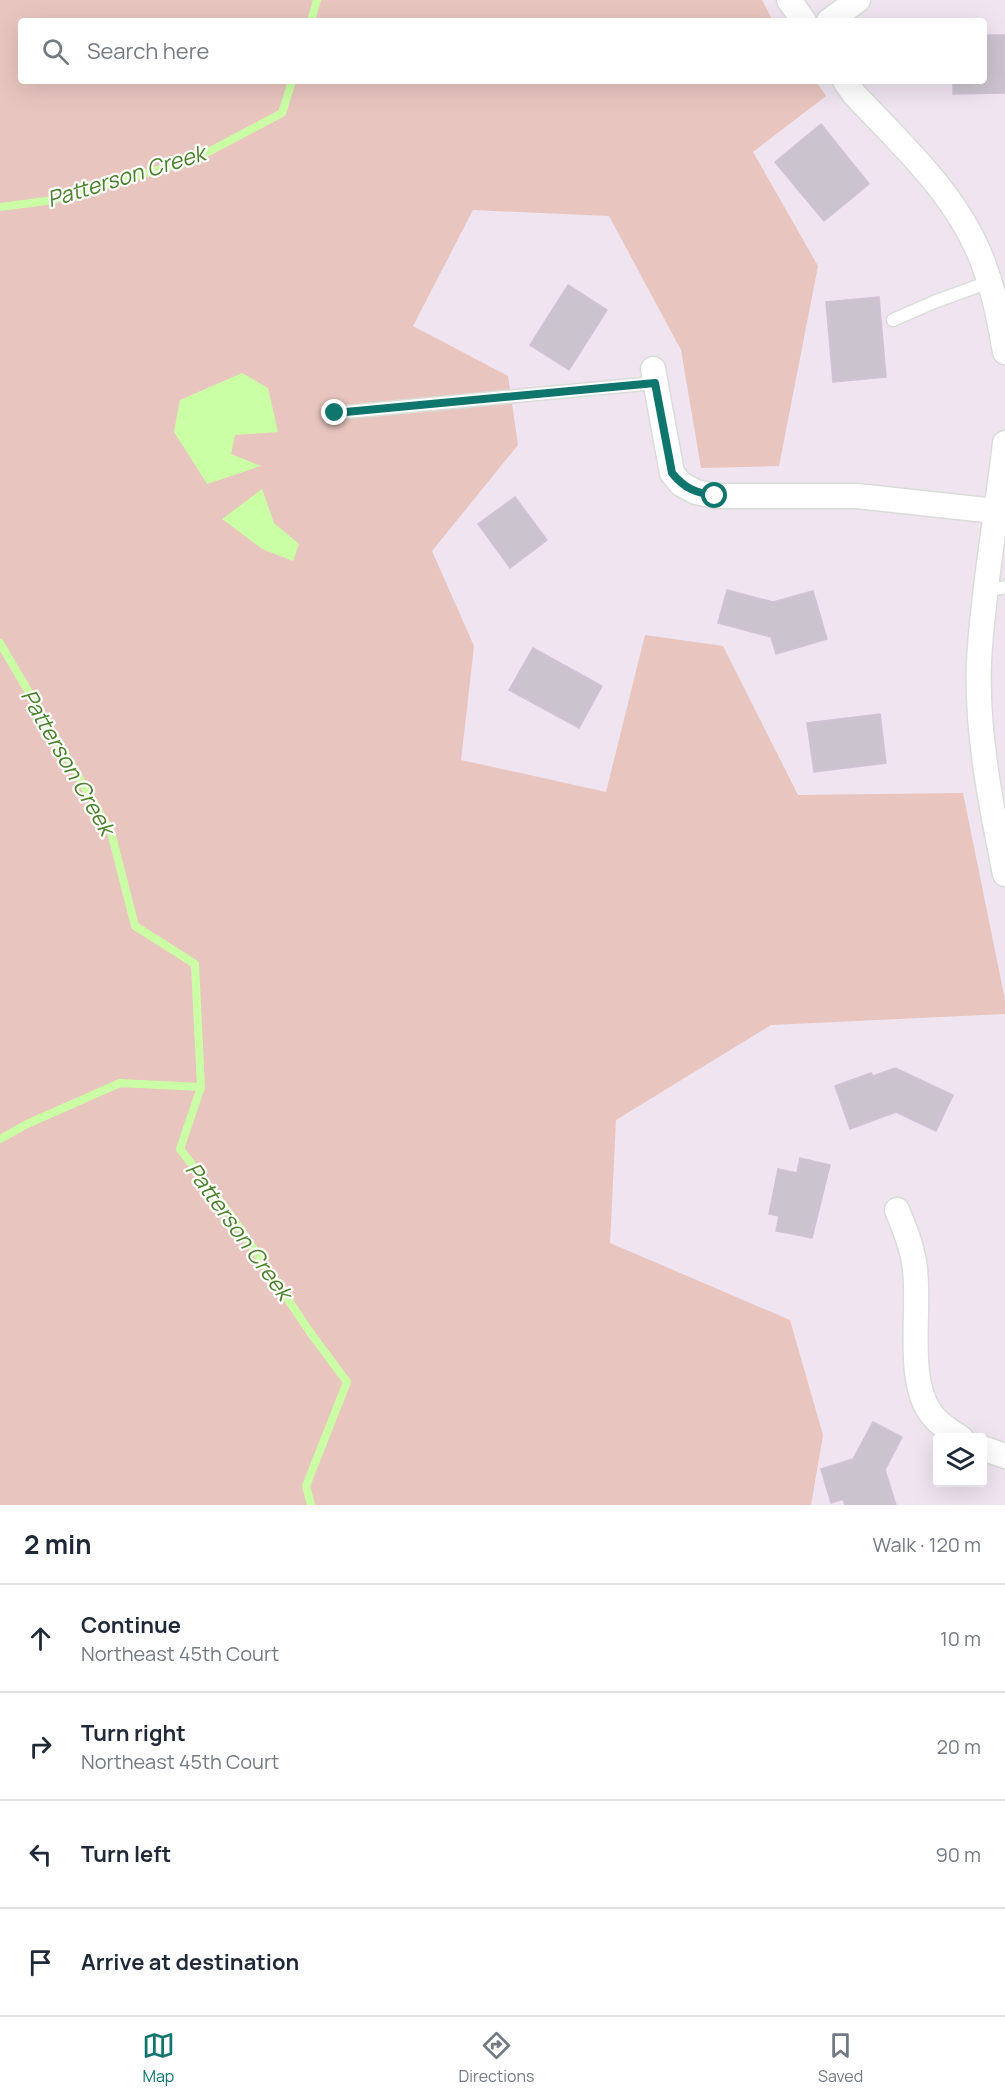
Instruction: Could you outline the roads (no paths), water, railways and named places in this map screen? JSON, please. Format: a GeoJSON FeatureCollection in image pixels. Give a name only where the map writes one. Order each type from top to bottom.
{"type":"FeatureCollection","features":[{"type":"Feature","properties":{"kind":"street"},"geometry":{"type":"LineString","coordinates":[[789,0],[802,18]]}},
{"type":"Feature","properties":{"kind":"street"},"geometry":{"type":"LineString","coordinates":[[833,18],[858,0]]}},
{"type":"Feature","properties":{"kind":"street"},"geometry":{"type":"LineString","coordinates":[[847,84],[936,183],[963,221],[985,267],[998,314],[1005,352]]}},
{"type":"Feature","properties":{"kind":"street"},"geometry":{"type":"LineString","coordinates":[[654,376],[672,473],[681,484],[696,492],[715,496],[741,497],[857,496],[995,511]]}},
{"type":"Feature","properties":{"kind":"street"},"geometry":{"type":"LineString","coordinates":[[1005,443],[995,511],[996,589],[979,662],[981,721],[990,798],[1005,874]]}},
{"type":"Feature","properties":{"kind":"street"},"geometry":{"type":"LineString","coordinates":[[897,1210],[909,1237],[915,1264],[917,1369],[921,1392],[931,1413],[943,1426],[954,1433]]}},
{"type":"Feature","properties":{"kind":"street"},"geometry":{"type":"LineString","coordinates":[[987,1450],[1005,1456]]}},
{"type":"Feature","properties":{"kind":"lane"},"geometry":{"type":"LineString","coordinates":[[893,320],[989,282]]}},
{"type":"Feature","properties":{"kind":"lane"},"geometry":{"type":"LineString","coordinates":[[335,413],[654,376]]}},
{"type":"Feature","properties":{"kind":"waterway","name":"Patterson Creek"},"geometry":{"type":"LineString","coordinates":[[312,18],[317,0]]}},
{"type":"Feature","properties":{"kind":"waterway","name":"Patterson Creek"},"geometry":{"type":"LineString","coordinates":[[0,207],[54,200],[195,159],[282,113],[291,84]]}},
{"type":"Feature","properties":{"kind":"waterway","name":"Patterson Creek"},"geometry":{"type":"LineString","coordinates":[[0,643],[111,832],[135,926],[195,964],[201,1087],[180,1149],[233,1218],[312,1335],[347,1382],[306,1486],[311,1505]]}},
{"type":"Feature","properties":{"kind":"waterway"},"geometry":{"type":"LineString","coordinates":[[0,1139],[27,1124],[120,1083],[201,1087]]}}]}
